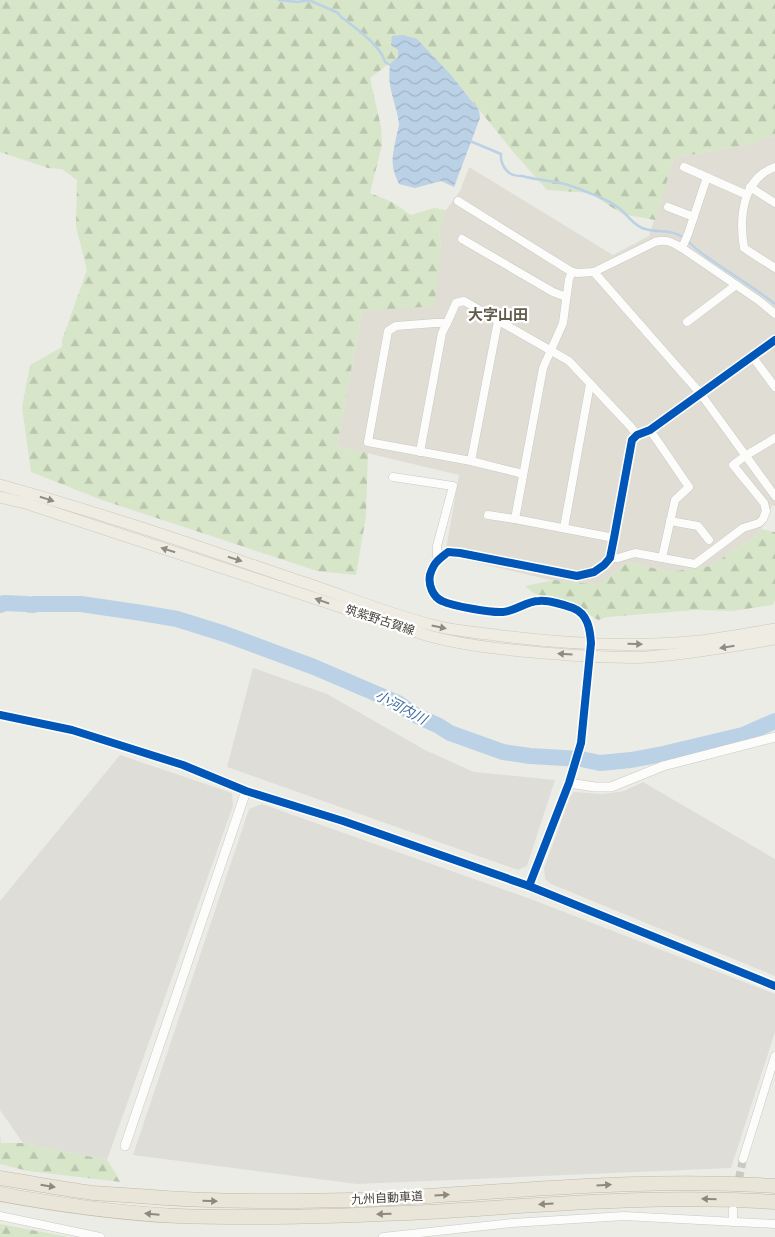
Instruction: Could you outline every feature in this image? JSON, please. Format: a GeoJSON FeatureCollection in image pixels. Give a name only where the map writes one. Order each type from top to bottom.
{"type":"FeatureCollection","features":[{"type":"Feature","properties":{"kind":"highway","name":"九州自動車道"},"geometry":{"type":"LineString","coordinates":[[0,1178],[94,1193],[237,1202],[377,1199],[618,1184],[775,1186]]}},
{"type":"Feature","properties":{"kind":"highway","name":"九州自動車道"},"geometry":{"type":"LineString","coordinates":[[0,1194],[103,1210],[215,1217],[324,1216],[659,1199],[775,1202]]}},
{"type":"Feature","properties":{"kind":"main road","name":"筑紫野古賀線"},"geometry":{"type":"LineString","coordinates":[[0,485],[103,516],[382,610],[459,631],[526,639],[645,645],[699,641],[775,628]]}},
{"type":"Feature","properties":{"kind":"main road","name":"筑紫野古賀線"},"geometry":{"type":"LineString","coordinates":[[0,497],[25,503],[429,636],[476,646],[590,656],[645,657],[700,652],[775,639]]}},
{"type":"Feature","properties":{"kind":"street"},"geometry":{"type":"LineString","coordinates":[[684,167],[775,203]]}},
{"type":"Feature","properties":{"kind":"street"},"geometry":{"type":"LineString","coordinates":[[775,167],[757,177],[748,191],[742,218],[744,248],[775,268]]}},
{"type":"Feature","properties":{"kind":"street"},"geometry":{"type":"LineString","coordinates":[[682,248],[707,177]]}},
{"type":"Feature","properties":{"kind":"street"},"geometry":{"type":"LineString","coordinates":[[458,201],[572,272],[594,272],[655,242],[663,240],[672,243],[736,285],[775,314]]}},
{"type":"Feature","properties":{"kind":"street"},"geometry":{"type":"LineString","coordinates":[[668,207],[694,216]]}},
{"type":"Feature","properties":{"kind":"street"},"geometry":{"type":"LineString","coordinates":[[462,239],[553,292],[566,297]]}},
{"type":"Feature","properties":{"kind":"street"},"geometry":{"type":"LineString","coordinates":[[515,519],[544,368],[563,323],[569,279],[572,272]]}},
{"type":"Feature","properties":{"kind":"street"},"geometry":{"type":"LineString","coordinates":[[594,272],[700,393],[775,496]]}},
{"type":"Feature","properties":{"kind":"street"},"geometry":{"type":"LineString","coordinates":[[687,322],[736,285]]}},
{"type":"Feature","properties":{"kind":"street"},"geometry":{"type":"LineString","coordinates":[[420,452],[442,333],[456,303],[464,302],[569,361],[637,435]]}},
{"type":"Feature","properties":{"kind":"street"},"geometry":{"type":"LineString","coordinates":[[471,461],[498,321]]}},
{"type":"Feature","properties":{"kind":"street"},"geometry":{"type":"LineString","coordinates":[[447,324],[396,326],[388,331],[368,442],[471,461],[523,474]]}},
{"type":"Feature","properties":{"kind":"street"},"geometry":{"type":"LineString","coordinates":[[529,886],[582,743],[591,643],[586,618],[568,606],[541,600],[528,602],[505,612],[492,612],[442,601],[432,592],[429,580],[433,566],[437,560],[448,552],[577,576],[594,572],[610,558],[632,440],[637,435],[650,430],[775,340]]}},
{"type":"Feature","properties":{"kind":"street"},"geometry":{"type":"LineString","coordinates":[[752,356],[775,387]]}},
{"type":"Feature","properties":{"kind":"street"},"geometry":{"type":"LineString","coordinates":[[564,528],[590,384]]}},
{"type":"Feature","properties":{"kind":"street"},"geometry":{"type":"LineString","coordinates":[[650,430],[689,487],[675,500],[662,558]]}},
{"type":"Feature","properties":{"kind":"street"},"geometry":{"type":"LineString","coordinates":[[610,558],[618,558],[635,553],[695,564],[743,528],[759,523],[766,511],[764,503],[733,465],[775,438]]}},
{"type":"Feature","properties":{"kind":"street"},"geometry":{"type":"LineString","coordinates":[[393,476],[453,486],[437,546],[437,560]]}},
{"type":"Feature","properties":{"kind":"street"},"geometry":{"type":"LineString","coordinates":[[488,515],[614,538]]}},
{"type":"Feature","properties":{"kind":"street"},"geometry":{"type":"LineString","coordinates":[[670,521],[698,526],[709,540]]}},
{"type":"Feature","properties":{"kind":"street"},"geometry":{"type":"LineString","coordinates":[[0,715],[72,730],[135,749],[183,765],[246,791],[344,821],[529,886],[775,986]]}},
{"type":"Feature","properties":{"kind":"street"},"geometry":{"type":"LineString","coordinates":[[570,779],[596,787],[610,788],[663,766],[775,737]]}},
{"type":"Feature","properties":{"kind":"street"},"geometry":{"type":"LineString","coordinates":[[124,1146],[246,791]]}},
{"type":"Feature","properties":{"kind":"street"},"geometry":{"type":"LineString","coordinates":[[743,1159],[775,1056]]}},
{"type":"Feature","properties":{"kind":"street"},"geometry":{"type":"LineString","coordinates":[[733,1210],[734,1222]]}},
{"type":"Feature","properties":{"kind":"street"},"geometry":{"type":"LineString","coordinates":[[0,1216],[100,1237]]}},
{"type":"Feature","properties":{"kind":"street"},"geometry":{"type":"LineString","coordinates":[[383,1237],[512,1223],[624,1216],[775,1224]]}},
{"type":"Feature","properties":{"kind":"shaded area"},"geometry":{"type":"Polygon","coordinates":[[[775,136],[775,506],[772,505],[765,523],[756,536],[710,566],[670,572],[628,562],[599,585],[550,580],[445,555],[459,475],[337,446],[362,312],[441,249],[439,229],[446,210],[460,191],[469,167],[613,255],[649,236],[674,158],[745,145],[775,136]]]}},
{"type":"Feature","properties":{"kind":"shaded area"},"geometry":{"type":"Polygon","coordinates":[[[253,668],[327,694],[425,750],[474,772],[555,780],[527,866],[518,870],[227,767],[253,668]]]}},
{"type":"Feature","properties":{"kind":"shaded area"},"geometry":{"type":"Polygon","coordinates":[[[120,755],[232,793],[233,806],[107,1160],[23,1143],[0,1110],[0,901],[120,755]]]}},
{"type":"Feature","properties":{"kind":"shaded area"},"geometry":{"type":"Polygon","coordinates":[[[643,782],[775,859],[775,976],[551,884],[545,879],[544,868],[570,797],[574,792],[603,794],[624,791],[643,782]]]}},
{"type":"Feature","properties":{"kind":"shaded area"},"geometry":{"type":"Polygon","coordinates":[[[262,804],[536,901],[775,994],[775,1032],[731,1168],[357,1184],[133,1155],[249,809],[262,804]]]}},
{"type":"Feature","properties":{"kind":"green space"},"geometry":{"type":"Polygon","coordinates":[[[0,0],[775,0],[775,136],[745,145],[674,158],[655,220],[622,214],[590,193],[547,190],[451,75],[398,50],[398,58],[370,78],[381,127],[382,145],[370,193],[392,202],[411,215],[434,208],[446,210],[439,229],[441,249],[434,306],[362,312],[337,446],[368,453],[366,516],[356,575],[317,571],[102,500],[31,472],[22,407],[30,365],[62,347],[62,340],[87,270],[76,227],[77,180],[62,169],[48,168],[0,152],[0,0]]]}},
{"type":"Feature","properties":{"kind":"green space"},"geometry":{"type":"Polygon","coordinates":[[[761,529],[775,532],[775,600],[773,605],[732,611],[696,610],[607,617],[598,620],[577,607],[535,594],[525,586],[554,580],[599,585],[628,562],[670,572],[710,566],[756,536],[761,529]]]}},
{"type":"Feature","properties":{"kind":"green space"},"geometry":{"type":"Polygon","coordinates":[[[0,1133],[1,1143],[23,1143],[107,1160],[121,1182],[28,1171],[0,1164],[0,1133]]]}},
{"type":"Feature","properties":{"kind":"green space"},"geometry":{"type":"Polygon","coordinates":[[[0,1224],[69,1237],[0,1237],[0,1224]]]}},
{"type":"Feature","properties":{"kind":"water"},"geometry":{"type":"Polygon","coordinates":[[[403,35],[417,39],[451,75],[479,110],[480,118],[454,187],[441,181],[415,188],[399,184],[394,172],[393,156],[399,123],[390,85],[389,70],[391,62],[398,58],[398,50],[391,45],[392,36],[403,35]]]}},
{"type":"Feature","properties":{"kind":"waterway"},"geometry":{"type":"LineString","coordinates":[[279,0],[298,2],[309,0],[338,13],[373,43],[385,62],[392,66]]}},
{"type":"Feature","properties":{"kind":"waterway"},"geometry":{"type":"LineString","coordinates":[[470,141],[501,154],[503,165],[511,174],[574,187],[614,204],[635,224],[642,228],[679,235],[775,304]]}},
{"type":"Feature","properties":{"kind":"waterway","name":"小河内川"},"geometry":{"type":"LineString","coordinates":[[0,605],[4,603],[30,605],[81,604],[177,619],[225,634],[314,667],[398,703],[413,714],[450,733],[503,752],[530,756],[581,759],[600,763],[631,760],[743,735],[775,721]]}},
{"type":"Feature","properties":{"kind":"tunnel"},"geometry":{"type":"LineString","coordinates":[[734,1203],[743,1159]]}},
{"type":"Feature","properties":{"kind":"cycle path"},"geometry":{"type":"LineString","coordinates":[[529,886],[569,783],[581,743],[591,643],[589,627],[585,618],[578,611],[552,602],[534,601],[503,612],[447,603],[436,597],[431,587],[430,575],[433,567],[448,552],[577,576],[594,572],[610,558],[632,440],[637,435],[650,430],[775,340]]}},
{"type":"Feature","properties":{"kind":"cycle path"},"geometry":{"type":"LineString","coordinates":[[0,715],[72,730],[183,765],[246,791],[343,821],[529,886],[775,986]]}},
{"type":"Feature","properties":{"kind":"district","name":"大字山田"},"geometry":{"type":"Point","coordinates":[498,315]}}]}
